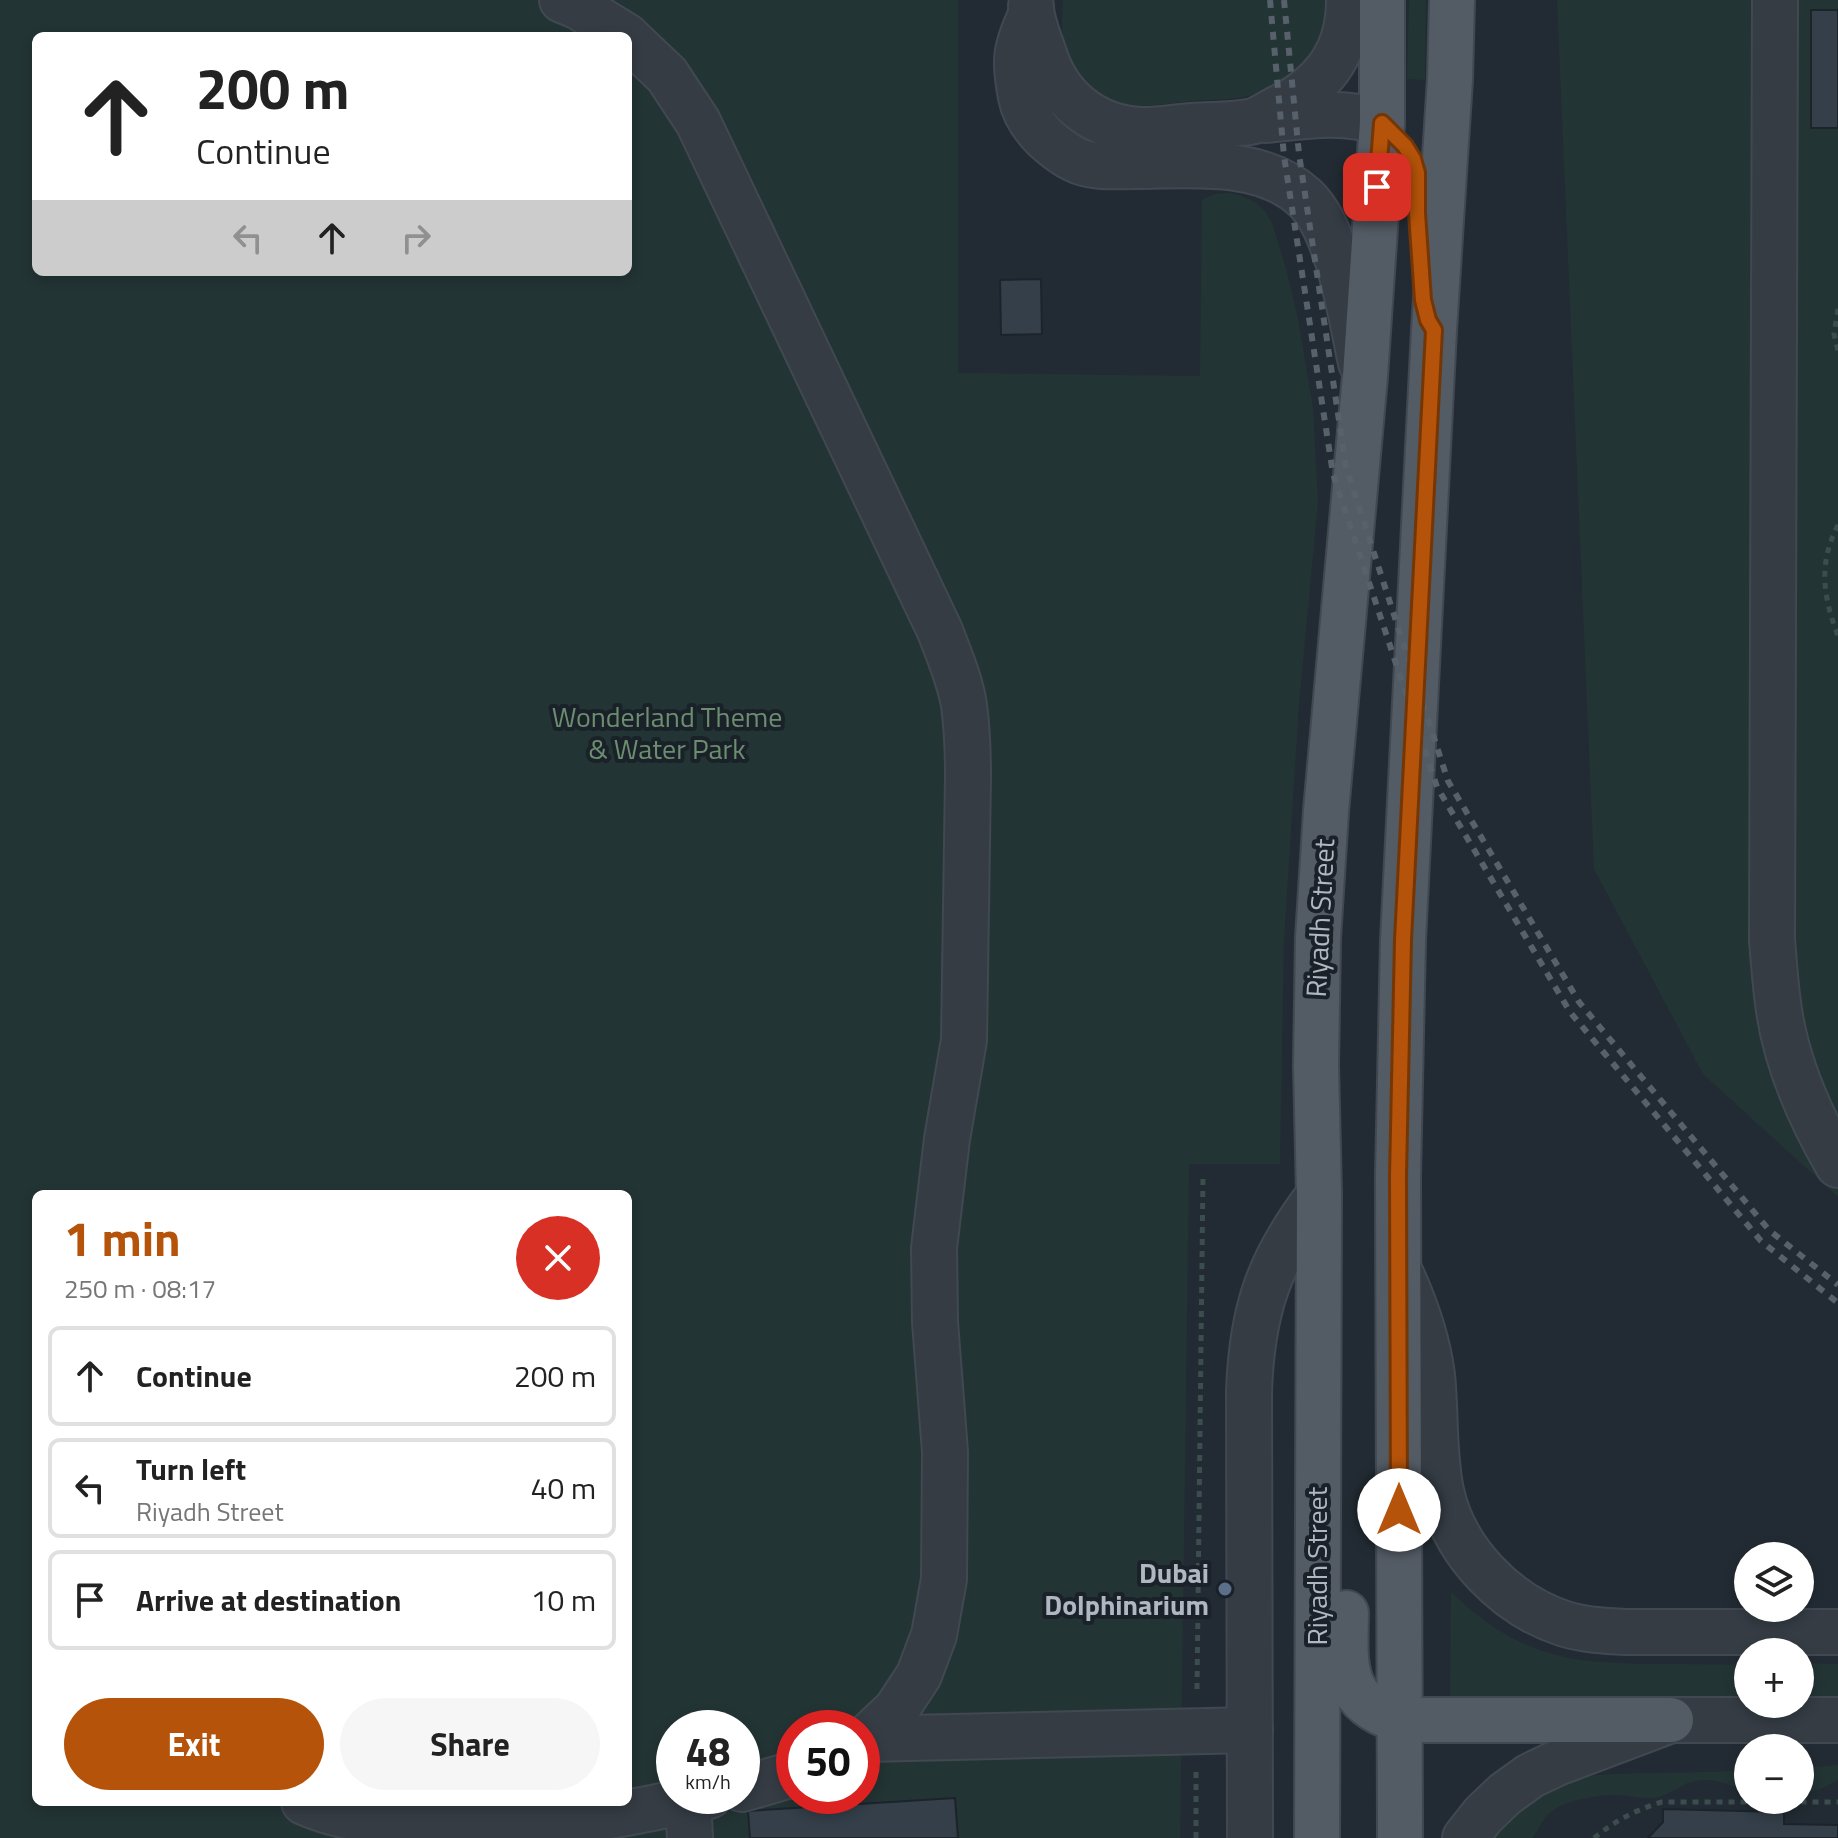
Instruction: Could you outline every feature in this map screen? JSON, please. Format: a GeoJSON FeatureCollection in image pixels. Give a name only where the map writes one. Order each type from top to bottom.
{"type":"FeatureCollection","features":[{"type":"Feature","properties":{"kind":"main road","name":"Riyadh Street"},"geometry":{"type":"LineString","coordinates":[[1317,1838],[1319,1195],[1316,1033],[1321,874],[1365,376],[1382,123],[1382,0]]}},
{"type":"Feature","properties":{"kind":"main road"},"geometry":{"type":"LineString","coordinates":[[1400,1838],[1398,1176],[1403,940],[1452,0]]}},
{"type":"Feature","properties":{"kind":"main road"},"geometry":{"type":"LineString","coordinates":[[1382,123],[1405,146],[1417,173],[1423,300],[1434,330]]}},
{"type":"Feature","properties":{"kind":"main road"},"geometry":{"type":"LineString","coordinates":[[1317,1324],[1340,1486],[1346,1666],[1358,1696],[1370,1708],[1399,1720],[1671,1720]]}},
{"type":"Feature","properties":{"kind":"street"},"geometry":{"type":"LineString","coordinates":[[562,0],[619,32]]}},
{"type":"Feature","properties":{"kind":"street"},"geometry":{"type":"LineString","coordinates":[[1253,121],[1298,98],[1319,81],[1335,60],[1345,35],[1349,0]]}},
{"type":"Feature","properties":{"kind":"street"},"geometry":{"type":"LineString","coordinates":[[1775,0],[1772,941],[1778,1005],[1792,1069],[1817,1129],[1838,1165]]}},
{"type":"Feature","properties":{"kind":"street"},"geometry":{"type":"LineString","coordinates":[[1031,8],[1046,61],[1060,89],[1083,111],[1111,125],[1142,130],[1343,114],[1382,123]]}},
{"type":"Feature","properties":{"kind":"street"},"geometry":{"type":"LineString","coordinates":[[1031,8],[1019,39],[1016,59],[1023,106],[1037,130],[1057,149],[1081,162],[1109,167],[1207,166],[1248,170],[1278,179],[1305,198],[1324,223],[1335,253],[1365,376]]}},
{"type":"Feature","properties":{"kind":"street"},"geometry":{"type":"LineString","coordinates":[[632,42],[667,75],[698,122],[940,631],[964,702],[968,763],[964,1040],[947,1139],[934,1248],[935,1322],[945,1452],[944,1579],[934,1635],[919,1675],[896,1710],[880,1725]]}},
{"type":"Feature","properties":{"kind":"street"},"geometry":{"type":"LineString","coordinates":[[1250,1838],[1250,1356],[1266,1286],[1297,1223],[1319,1195]]}},
{"type":"Feature","properties":{"kind":"street"},"geometry":{"type":"LineString","coordinates":[[1399,1270],[1415,1304],[1432,1376],[1442,1494],[1452,1523],[1467,1550],[1510,1595],[1564,1623],[1594,1631],[1838,1632]]}},
{"type":"Feature","properties":{"kind":"street"},"geometry":{"type":"LineString","coordinates":[[1465,1838],[1505,1794],[1530,1776],[1671,1720],[1838,1720]]}},
{"type":"Feature","properties":{"kind":"street"},"geometry":{"type":"LineString","coordinates":[[880,1740],[1250,1730]]}},
{"type":"Feature","properties":{"kind":"street"},"geometry":{"type":"LineString","coordinates":[[313,1806],[326,1812],[366,1820],[465,1826],[563,1822],[656,1811]]}},
{"type":"Feature","properties":{"kind":"path"},"geometry":{"type":"LineString","coordinates":[[1838,309],[1834,334],[1838,351]]}},
{"type":"Feature","properties":{"kind":"path"},"geometry":{"type":"LineString","coordinates":[[1838,525],[1825,556],[1824,584],[1838,636]]}},
{"type":"Feature","properties":{"kind":"path"},"geometry":{"type":"LineString","coordinates":[[1196,1838],[1203,1175]]}},
{"type":"Feature","properties":{"kind":"path"},"geometry":{"type":"LineString","coordinates":[[1594,1838],[1626,1815],[1662,1802],[1838,1802]]}},
{"type":"Feature","properties":{"kind":"green space","name":"Wonderland Theme & Water Park"},"geometry":{"type":"Polygon","coordinates":[[[0,0],[958,0],[958,373],[1200,376],[1202,200],[1215,194],[1228,193],[1255,202],[1265,211],[1272,223],[1286,268],[1297,314],[1313,407],[1318,502],[1299,704],[1284,940],[1280,1164],[1189,1164],[1180,1838],[0,1838],[0,0]]]}},
{"type":"Feature","properties":{"kind":"green space"},"geometry":{"type":"Polygon","coordinates":[[[1063,0],[1325,0],[1316,45],[1299,69],[1274,87],[1244,97],[1142,106],[1104,97],[1078,75],[1071,65],[1064,43],[1063,0]]]}},
{"type":"Feature","properties":{"kind":"green space"},"geometry":{"type":"Polygon","coordinates":[[[1409,0],[1426,0],[1425,80],[1407,79],[1409,0]]]}},
{"type":"Feature","properties":{"kind":"green space"},"geometry":{"type":"Polygon","coordinates":[[[1557,0],[1838,0],[1838,1197],[1703,1074],[1594,869],[1557,0]]]}},
{"type":"Feature","properties":{"kind":"green space"},"geometry":{"type":"Polygon","coordinates":[[[1451,1592],[1506,1635],[1542,1651],[1590,1661],[1734,1665],[1734,1704],[1450,1704],[1451,1592]]]}},
{"type":"Feature","properties":{"kind":"green space"},"geometry":{"type":"Polygon","coordinates":[[[1814,1663],[1838,1664],[1838,1706],[1814,1705],[1814,1663]]]}},
{"type":"Feature","properties":{"kind":"green space"},"geometry":{"type":"Polygon","coordinates":[[[1838,1765],[1838,1780],[1814,1791],[1814,1767],[1838,1765]]]}},
{"type":"Feature","properties":{"kind":"green space"},"geometry":{"type":"Polygon","coordinates":[[[1734,1771],[1734,1786],[1703,1780],[1654,1798],[1591,1797],[1565,1804],[1551,1812],[1533,1838],[1479,1838],[1559,1782],[1612,1774],[1734,1771]]]}},
{"type":"Feature","properties":{"kind":"building"},"geometry":{"type":"Polygon","coordinates":[[[1811,10],[1838,10],[1838,128],[1811,128],[1811,10]]]}},
{"type":"Feature","properties":{"kind":"building"},"geometry":{"type":"Polygon","coordinates":[[[1041,279],[1042,334],[1001,335],[1000,280],[1041,279]]]}},
{"type":"Feature","properties":{"kind":"building"},"geometry":{"type":"Polygon","coordinates":[[[955,1798],[958,1838],[750,1838],[748,1814],[760,1814],[760,1810],[776,1809],[776,1814],[880,1814],[880,1803],[955,1798]]]}},
{"type":"Feature","properties":{"kind":"building"},"geometry":{"type":"Polygon","coordinates":[[[1663,1809],[1784,1814],[1784,1824],[1838,1825],[1838,1838],[1648,1838],[1663,1822],[1663,1809]]]}},
{"type":"Feature","properties":{"kind":"railway"},"geometry":{"type":"LineString","coordinates":[[1270,0],[1284,156],[1333,474],[1437,787],[1570,1012],[1761,1241],[1838,1303]]}},
{"type":"Feature","properties":{"kind":"railway"},"geometry":{"type":"LineString","coordinates":[[1284,0],[1299,154],[1346,467],[1448,781],[1579,1002],[1769,1230],[1838,1285]]}},
{"type":"Feature","properties":{"kind":"place","name":"Dubai Dolphinarium"},"geometry":{"type":"Point","coordinates":[1225,1589]}},
{"type":"Feature","properties":{"kind":"route"},"geometry":{"type":"LineString","coordinates":[[1377,187],[1382,123],[1405,146],[1417,173],[1423,300],[1434,330],[1403,940],[1398,1176],[1399,1510]]}}]}
